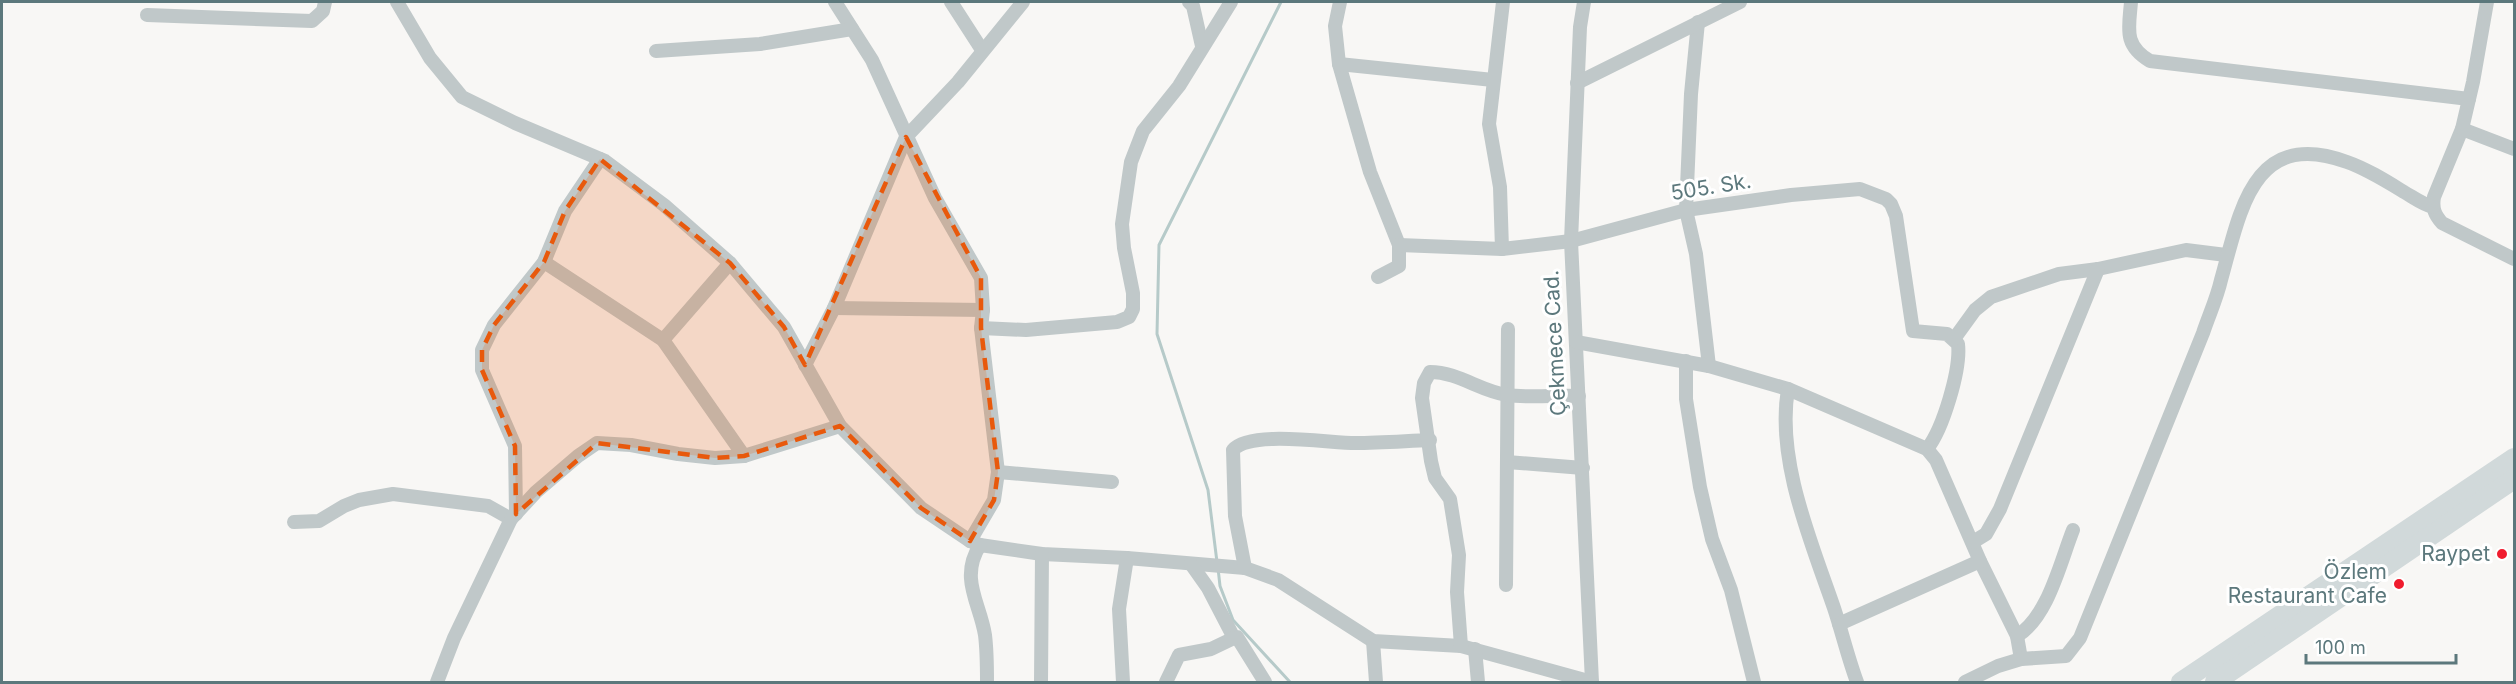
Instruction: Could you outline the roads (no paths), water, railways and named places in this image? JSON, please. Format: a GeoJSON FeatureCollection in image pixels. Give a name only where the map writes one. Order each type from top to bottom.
{"type":"FeatureCollection","features":[{"type":"Feature","properties":{"kind":"highway"},"geometry":{"type":"LineString","coordinates":[[2181,682],[2514,458]]}},
{"type":"Feature","properties":{"kind":"highway"},"geometry":{"type":"LineString","coordinates":[[2215,682],[2514,480]]}},
{"type":"Feature","properties":{"kind":"street"},"geometry":{"type":"LineString","coordinates":[[147,15],[312,21],[323,11],[325,2]]}},
{"type":"Feature","properties":{"kind":"street"},"geometry":{"type":"LineString","coordinates":[[397,2],[430,58],[462,97],[515,123],[600,159],[664,205],[730,263],[784,327],[840,426],[921,508],[975,543],[1042,554],[1127,558],[1245,568],[1278,580],[1373,641],[1468,648],[1592,682]]}},
{"type":"Feature","properties":{"kind":"street"},"geometry":{"type":"LineString","coordinates":[[836,2],[872,60],[935,198],[981,278],[983,310],[981,328],[998,472],[994,500],[975,543],[970,578],[985,634],[987,682]]}},
{"type":"Feature","properties":{"kind":"street"},"geometry":{"type":"LineString","coordinates":[[951,2],[982,50]]}},
{"type":"Feature","properties":{"kind":"street"},"geometry":{"type":"LineString","coordinates":[[805,365],[834,308],[906,137],[958,82],[1023,2]]}},
{"type":"Feature","properties":{"kind":"street"},"geometry":{"type":"LineString","coordinates":[[1189,2],[1193,6],[1202,46]]}},
{"type":"Feature","properties":{"kind":"street"},"geometry":{"type":"LineString","coordinates":[[981,328],[1026,330],[1117,322],[1129,317],[1133,309],[1133,293],[1124,248],[1122,224],[1131,162],[1143,130],[1179,86],[1202,46],[1232,2]]}},
{"type":"Feature","properties":{"kind":"street"},"geometry":{"type":"LineString","coordinates":[[1340,2],[1335,26],[1339,64],[1370,172],[1399,245],[1399,266],[1378,277]]}},
{"type":"Feature","properties":{"kind":"street"},"geometry":{"type":"LineString","coordinates":[[1502,249],[1500,187],[1489,124],[1503,2]]}},
{"type":"Feature","properties":{"kind":"street","name":"Çekmece Cad."},"geometry":{"type":"LineString","coordinates":[[1584,2],[1580,27],[1571,241],[1592,682]]}},
{"type":"Feature","properties":{"kind":"street"},"geometry":{"type":"LineString","coordinates":[[1577,83],[1740,2]]}},
{"type":"Feature","properties":{"kind":"street"},"geometry":{"type":"LineString","coordinates":[[2131,2],[2128,37],[2137,50],[2150,61],[2469,99]]}},
{"type":"Feature","properties":{"kind":"street"},"geometry":{"type":"LineString","coordinates":[[2487,2],[2462,129],[2434,197],[2433,207],[2435,215],[2442,223],[2514,259]]}},
{"type":"Feature","properties":{"kind":"street"},"geometry":{"type":"LineString","coordinates":[[1698,22],[1691,94],[1686,210],[1695,254],[1709,366]]}},
{"type":"Feature","properties":{"kind":"street"},"geometry":{"type":"LineString","coordinates":[[656,51],[760,44],[852,29]]}},
{"type":"Feature","properties":{"kind":"street"},"geometry":{"type":"LineString","coordinates":[[1339,64],[1493,80]]}},
{"type":"Feature","properties":{"kind":"street"},"geometry":{"type":"LineString","coordinates":[[2462,129],[2514,149]]}},
{"type":"Feature","properties":{"kind":"street"},"geometry":{"type":"LineString","coordinates":[[1965,682],[1998,666],[2021,659],[2066,656],[2080,638],[2203,333],[2221,283],[2226,255],[2254,182],[2268,168],[2296,155],[2324,156],[2346,162],[2433,207]]}},
{"type":"Feature","properties":{"kind":"street"},"geometry":{"type":"LineString","coordinates":[[513,517],[515,446],[482,370],[482,350],[494,325],[544,262],[565,211],[600,159]]}},
{"type":"Feature","properties":{"kind":"street","name":"505. Sk."},"geometry":{"type":"LineString","coordinates":[[1399,245],[1502,249],[1571,241],[1686,210],[1791,195],[1860,189],[1886,199],[1896,216],[1913,331],[1939,332],[1954,339]]}},
{"type":"Feature","properties":{"kind":"street"},"geometry":{"type":"LineString","coordinates":[[1927,449],[1938,430],[1955,372],[1959,350],[1954,339],[1975,310],[2000,293],[2059,274],[2186,250],[2226,255]]}},
{"type":"Feature","properties":{"kind":"street"},"geometry":{"type":"LineString","coordinates":[[544,262],[663,340],[744,456]]}},
{"type":"Feature","properties":{"kind":"street"},"geometry":{"type":"LineString","coordinates":[[663,340],[730,263]]}},
{"type":"Feature","properties":{"kind":"street"},"geometry":{"type":"LineString","coordinates":[[1973,542],[1986,534],[2000,509],[2098,268]]}},
{"type":"Feature","properties":{"kind":"street"},"geometry":{"type":"LineString","coordinates":[[834,308],[983,310]]}},
{"type":"Feature","properties":{"kind":"street"},"geometry":{"type":"LineString","coordinates":[[1506,585],[1508,329]]}},
{"type":"Feature","properties":{"kind":"street"},"geometry":{"type":"LineString","coordinates":[[1576,342],[1709,366],[1788,389],[1927,449],[1936,460],[1980,561],[2017,636],[2021,659]]}},
{"type":"Feature","properties":{"kind":"street"},"geometry":{"type":"LineString","coordinates":[[1686,361],[1686,399],[1700,487],[1712,539],[1731,590],[1755,682]]}},
{"type":"Feature","properties":{"kind":"street"},"geometry":{"type":"LineString","coordinates":[[1478,682],[1468,648],[1457,592],[1459,555],[1450,499],[1435,478],[1431,461],[1430,440],[1422,398],[1424,383],[1430,372],[1449,374],[1482,389],[1508,395],[1578,396]]}},
{"type":"Feature","properties":{"kind":"street"},"geometry":{"type":"LineString","coordinates":[[1788,389],[1785,419],[1788,460],[1807,529],[1857,682]]}},
{"type":"Feature","properties":{"kind":"street"},"geometry":{"type":"LineString","coordinates":[[437,682],[454,638],[513,517],[544,485],[597,443],[630,445],[715,458],[744,456],[840,426]]}},
{"type":"Feature","properties":{"kind":"street"},"geometry":{"type":"LineString","coordinates":[[1245,568],[1235,516],[1233,450],[1237,446],[1272,439],[1356,443],[1430,440]]}},
{"type":"Feature","properties":{"kind":"street"},"geometry":{"type":"LineString","coordinates":[[1507,462],[1583,468]]}},
{"type":"Feature","properties":{"kind":"street"},"geometry":{"type":"LineString","coordinates":[[998,472],[1112,482]]}},
{"type":"Feature","properties":{"kind":"street"},"geometry":{"type":"LineString","coordinates":[[294,522],[320,521],[344,506],[359,500],[393,494],[488,506],[513,517]]}},
{"type":"Feature","properties":{"kind":"street"},"geometry":{"type":"LineString","coordinates":[[2017,636],[2029,628],[2040,614],[2073,530]]}},
{"type":"Feature","properties":{"kind":"street"},"geometry":{"type":"LineString","coordinates":[[1041,682],[1042,554]]}},
{"type":"Feature","properties":{"kind":"street"},"geometry":{"type":"LineString","coordinates":[[1123,682],[1119,609],[1127,558]]}},
{"type":"Feature","properties":{"kind":"street"},"geometry":{"type":"LineString","coordinates":[[1839,624],[1980,561]]}},
{"type":"Feature","properties":{"kind":"street"},"geometry":{"type":"LineString","coordinates":[[1191,564],[1208,588],[1234,638],[1237,638],[1265,682]]}},
{"type":"Feature","properties":{"kind":"street"},"geometry":{"type":"LineString","coordinates":[[1166,682],[1179,655],[1211,650],[1234,638]]}},
{"type":"Feature","properties":{"kind":"street"},"geometry":{"type":"LineString","coordinates":[[1373,641],[1376,682]]}},
{"type":"Feature","properties":{"kind":"waterway"},"geometry":{"type":"LineString","coordinates":[[1217,562],[1208,490],[1157,334],[1159,245],[1281,2]]}},
{"type":"Feature","properties":{"kind":"waterway"},"geometry":{"type":"LineString","coordinates":[[1218,568],[1220,586],[1233,620],[1290,682]]}},
{"type":"Feature","properties":{"kind":"place","name":"Raypet"},"geometry":{"type":"Point","coordinates":[2502,554]}},
{"type":"Feature","properties":{"kind":"place","name":"Özlem Restaurant Cafe"},"geometry":{"type":"Point","coordinates":[2399,584]}}]}
